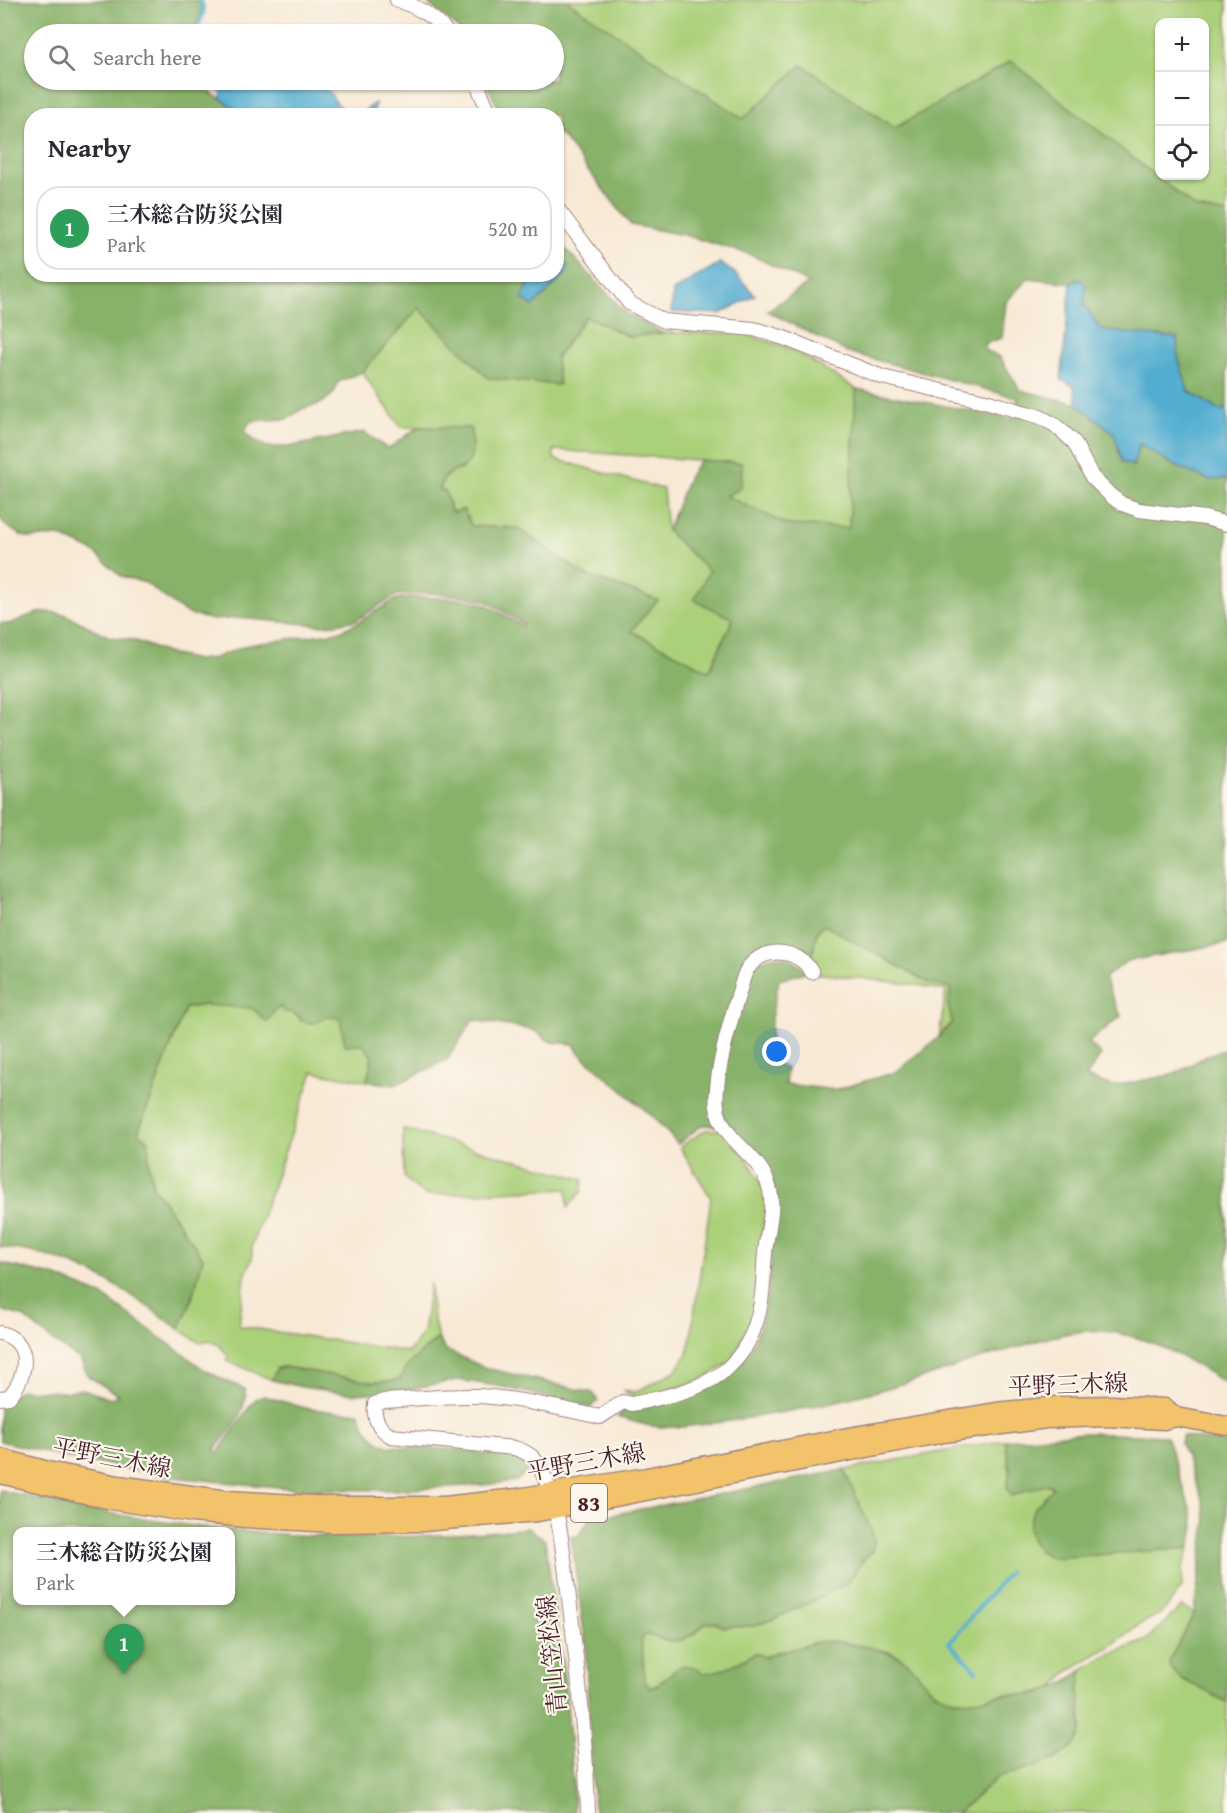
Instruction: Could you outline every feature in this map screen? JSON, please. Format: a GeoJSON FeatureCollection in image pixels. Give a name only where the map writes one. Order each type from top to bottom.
{"type":"FeatureCollection","features":[{"type":"Feature","properties":{"kind":"main road","name":"平野三木線"},"geometry":{"type":"LineString","coordinates":[[0,1474],[122,1502],[192,1513],[265,1520],[400,1523],[508,1515],[552,1502],[981,1427],[1063,1418],[1123,1417],[1164,1420],[1176,1417],[1227,1426]]}},
{"type":"Feature","properties":{"kind":"main road","name":"平野三木線"},"geometry":{"type":"LineString","coordinates":[[0,1458],[48,1471],[118,1485],[245,1502],[330,1506],[444,1506],[552,1502]]}},
{"type":"Feature","properties":{"kind":"street"},"geometry":{"type":"LineString","coordinates":[[397,0],[420,8],[440,24]]}},
{"type":"Feature","properties":{"kind":"street"},"geometry":{"type":"LineString","coordinates":[[479,90],[487,108]]}},
{"type":"Feature","properties":{"kind":"street"},"geometry":{"type":"LineString","coordinates":[[564,218],[629,303],[664,321],[754,328],[882,377],[985,401],[1040,417],[1055,425],[1074,442],[1092,477],[1122,504],[1138,510],[1205,518],[1227,524]]}},
{"type":"Feature","properties":{"kind":"street","name":"青山笠松線"},"geometry":{"type":"LineString","coordinates":[[588,1813],[582,1710],[561,1540],[552,1502],[540,1467],[525,1452],[507,1447],[391,1436],[382,1430],[376,1420],[375,1404],[379,1401],[479,1396],[521,1400],[600,1417],[623,1402],[632,1404],[714,1380],[735,1363],[751,1336],[758,1318],[771,1211],[771,1192],[759,1166],[729,1134],[719,1116],[717,1094],[720,1069],[741,986],[749,966],[766,955],[783,953],[802,960],[812,972]]}},
{"type":"Feature","properties":{"kind":"street"},"geometry":{"type":"LineString","coordinates":[[0,1333],[6,1334],[19,1344],[25,1358],[18,1386],[9,1397],[0,1398]]}},
{"type":"Feature","properties":{"kind":"green space"},"geometry":{"type":"Polygon","coordinates":[[[0,0],[195,0],[201,5],[201,14],[196,24],[24,24],[24,90],[207,90],[234,108],[24,108],[24,282],[530,282],[522,299],[533,306],[558,282],[564,282],[568,266],[564,263],[564,247],[626,313],[663,333],[630,337],[586,316],[556,358],[559,385],[488,378],[419,308],[362,372],[338,382],[334,393],[322,403],[302,409],[287,419],[251,421],[245,432],[253,440],[267,447],[288,447],[364,432],[388,449],[418,427],[471,428],[472,454],[468,463],[450,473],[442,482],[440,490],[445,491],[451,511],[454,513],[463,509],[471,526],[517,528],[585,575],[658,600],[631,631],[709,671],[733,619],[694,600],[709,571],[667,531],[689,476],[700,460],[742,463],[741,488],[726,496],[788,525],[849,528],[856,389],[1013,419],[1018,398],[847,352],[767,311],[809,283],[749,254],[684,235],[631,225],[564,139],[564,108],[498,108],[489,90],[564,90],[564,24],[453,24],[424,0],[566,0],[743,119],[802,65],[895,128],[1011,61],[1155,175],[1155,180],[1161,180],[1196,208],[1227,214],[1227,409],[1219,410],[1188,391],[1178,357],[1177,338],[1107,331],[1099,327],[1084,304],[1086,285],[1079,279],[1071,283],[1028,278],[1006,302],[1002,338],[986,343],[985,350],[1000,357],[1020,390],[1077,404],[1114,433],[1122,462],[1133,466],[1139,444],[1174,465],[1209,480],[1227,479],[1227,943],[1127,961],[1104,978],[1121,1016],[1089,1042],[1101,1055],[1086,1077],[1113,1086],[1175,1074],[1206,1056],[1227,1049],[1227,1384],[1180,1356],[1147,1341],[1112,1332],[1094,1331],[1040,1340],[919,1379],[825,1404],[777,1413],[701,1425],[671,1427],[648,1425],[617,1417],[625,1409],[683,1396],[712,1385],[725,1377],[747,1354],[763,1315],[772,1248],[775,1208],[773,1188],[762,1162],[728,1125],[722,1111],[721,1100],[725,1064],[734,1020],[748,973],[756,964],[777,956],[792,960],[805,972],[779,980],[771,1018],[770,1058],[787,1069],[785,1084],[835,1090],[896,1072],[939,1037],[952,1022],[948,1005],[951,988],[929,983],[826,926],[822,926],[817,932],[811,962],[793,951],[778,948],[759,953],[743,969],[716,1067],[713,1105],[714,1114],[720,1126],[702,1125],[678,1144],[652,1116],[578,1052],[574,1044],[551,1042],[533,1030],[473,1020],[447,1060],[395,1085],[367,1081],[372,1057],[363,1044],[345,1045],[340,1018],[327,1016],[321,1021],[308,1023],[300,1020],[300,1017],[291,1012],[284,1012],[281,1007],[276,1009],[267,1022],[252,1008],[204,1005],[185,1008],[138,1133],[148,1140],[153,1186],[203,1258],[191,1302],[179,1329],[137,1299],[96,1275],[51,1257],[0,1247],[0,623],[9,624],[36,613],[64,614],[110,637],[134,640],[169,654],[197,660],[214,658],[248,645],[338,632],[396,599],[412,597],[463,599],[487,605],[522,626],[524,624],[487,601],[464,596],[428,593],[396,595],[356,620],[336,624],[320,625],[237,618],[213,620],[189,614],[146,583],[121,576],[93,551],[76,543],[59,536],[30,538],[20,535],[5,525],[0,518],[0,351],[2,345],[0,344],[0,0]]]}},
{"type":"Feature","properties":{"kind":"green space"},"geometry":{"type":"Polygon","coordinates":[[[566,0],[1227,0],[1227,214],[1196,208],[1161,180],[1209,180],[1209,18],[1155,18],[1155,176],[1011,62],[895,128],[802,65],[743,119],[566,0]]]}},
{"type":"Feature","properties":{"kind":"green space"},"geometry":{"type":"Polygon","coordinates":[[[419,308],[489,378],[558,385],[556,358],[586,316],[630,337],[663,333],[742,333],[792,349],[856,389],[849,528],[788,525],[725,496],[741,488],[742,463],[554,450],[554,459],[663,489],[667,531],[709,571],[733,619],[709,671],[631,631],[657,600],[585,575],[517,528],[471,526],[468,516],[451,511],[445,491],[440,491],[441,486],[447,475],[463,469],[471,428],[401,427],[362,372],[419,308]]]}},
{"type":"Feature","properties":{"kind":"green space"},"geometry":{"type":"Polygon","coordinates":[[[822,926],[830,927],[929,983],[951,988],[948,1005],[952,1022],[939,1037],[946,991],[918,985],[815,973],[813,949],[816,936],[822,926]]]}},
{"type":"Feature","properties":{"kind":"green space"},"geometry":{"type":"Polygon","coordinates":[[[204,1005],[276,1009],[281,1007],[307,1022],[318,1021],[327,1016],[340,1018],[372,1057],[367,1081],[313,1072],[252,1245],[252,1259],[245,1276],[239,1326],[409,1352],[423,1332],[430,1283],[432,1312],[438,1338],[408,1365],[401,1378],[393,1381],[372,1382],[285,1367],[277,1368],[272,1380],[226,1360],[228,1356],[219,1345],[208,1340],[200,1343],[179,1329],[191,1302],[203,1258],[153,1186],[148,1140],[138,1133],[185,1008],[204,1005]]]}},
{"type":"Feature","properties":{"kind":"green space"},"geometry":{"type":"Polygon","coordinates":[[[403,1129],[583,1179],[582,1191],[568,1207],[567,1189],[425,1195],[404,1178],[403,1129]]]}},
{"type":"Feature","properties":{"kind":"green space"},"geometry":{"type":"Polygon","coordinates":[[[705,1130],[722,1130],[747,1158],[767,1194],[755,1312],[731,1362],[700,1381],[637,1399],[623,1390],[636,1392],[675,1371],[687,1355],[711,1198],[680,1147],[705,1130]]]}},
{"type":"Feature","properties":{"kind":"green space"},"geometry":{"type":"Polygon","coordinates":[[[0,1263],[57,1277],[103,1296],[205,1370],[245,1389],[244,1405],[240,1414],[214,1450],[219,1451],[252,1403],[264,1396],[305,1408],[359,1412],[369,1433],[388,1446],[465,1450],[514,1457],[525,1462],[529,1470],[516,1481],[482,1485],[394,1490],[297,1489],[172,1477],[70,1458],[0,1441],[0,1404],[21,1390],[67,1392],[83,1389],[110,1399],[118,1395],[88,1376],[80,1359],[58,1345],[22,1316],[0,1310],[0,1263]]]}},
{"type":"Feature","properties":{"kind":"green space"},"geometry":{"type":"Polygon","coordinates":[[[438,1338],[445,1350],[486,1368],[593,1393],[598,1401],[590,1408],[504,1387],[458,1380],[399,1391],[355,1394],[302,1387],[272,1380],[277,1368],[284,1367],[372,1382],[393,1381],[401,1378],[408,1365],[438,1338]]]}},
{"type":"Feature","properties":{"kind":"green space"},"geometry":{"type":"Polygon","coordinates":[[[1085,1433],[1166,1436],[1193,1517],[1194,1527],[1190,1548],[1052,1558],[1039,1551],[1031,1539],[1028,1527],[1033,1510],[1053,1488],[1048,1484],[1011,1496],[1007,1487],[1010,1471],[1005,1440],[1085,1433]]]}},
{"type":"Feature","properties":{"kind":"green space"},"geometry":{"type":"Polygon","coordinates":[[[1182,1436],[1227,1443],[1227,1702],[1180,1678],[1169,1666],[1170,1659],[1194,1614],[1206,1522],[1203,1501],[1181,1444],[1182,1436]]]}},
{"type":"Feature","properties":{"kind":"green space"},"geometry":{"type":"Polygon","coordinates":[[[1005,1440],[1010,1471],[1007,1487],[1011,1495],[1048,1484],[1053,1489],[1033,1510],[1053,1558],[1190,1548],[1182,1569],[1182,1587],[1160,1614],[1142,1623],[1065,1674],[1055,1687],[1028,1695],[1005,1694],[962,1702],[939,1695],[928,1687],[908,1662],[891,1652],[832,1641],[779,1651],[765,1657],[755,1653],[723,1669],[702,1673],[697,1668],[650,1688],[645,1682],[641,1640],[645,1635],[652,1635],[662,1640],[694,1635],[705,1623],[715,1623],[725,1627],[753,1626],[774,1619],[846,1585],[864,1559],[873,1551],[874,1537],[844,1470],[1005,1440]]]}},
{"type":"Feature","properties":{"kind":"green space"},"geometry":{"type":"Polygon","coordinates":[[[844,1470],[874,1537],[873,1550],[846,1585],[774,1619],[753,1626],[725,1627],[715,1623],[705,1623],[692,1635],[677,1641],[645,1635],[641,1640],[645,1681],[650,1688],[684,1665],[697,1668],[702,1673],[709,1673],[730,1666],[755,1653],[765,1657],[816,1642],[838,1642],[863,1646],[898,1657],[911,1665],[935,1692],[958,1700],[1006,1694],[1034,1694],[1064,1683],[1083,1669],[1079,1691],[1082,1727],[1079,1738],[1072,1747],[1055,1759],[1019,1772],[999,1776],[958,1813],[594,1813],[585,1640],[571,1537],[578,1536],[590,1519],[844,1470]]]}},
{"type":"Feature","properties":{"kind":"green space"},"geometry":{"type":"Polygon","coordinates":[[[0,1490],[67,1505],[198,1527],[13,1527],[13,1605],[235,1605],[235,1530],[394,1537],[529,1528],[545,1540],[567,1710],[574,1813],[0,1813],[0,1490]]]}},
{"type":"Feature","properties":{"kind":"green space"},"geometry":{"type":"Polygon","coordinates":[[[1182,1606],[1194,1614],[1170,1659],[1180,1678],[1227,1702],[1227,1813],[958,1813],[999,1776],[1019,1772],[1055,1759],[1072,1747],[1079,1738],[1082,1719],[1079,1691],[1083,1669],[1105,1656],[1145,1641],[1182,1606]]]}},
{"type":"Feature","properties":{"kind":"water"},"geometry":{"type":"Polygon","coordinates":[[[224,90],[328,90],[342,108],[235,108],[220,98],[224,90]]]}},
{"type":"Feature","properties":{"kind":"water"},"geometry":{"type":"Polygon","coordinates":[[[564,263],[569,266],[564,276],[564,263]]]}},
{"type":"Feature","properties":{"kind":"water"},"geometry":{"type":"Polygon","coordinates":[[[720,263],[735,273],[755,295],[720,314],[671,312],[673,291],[720,263]]]}},
{"type":"Feature","properties":{"kind":"water"},"geometry":{"type":"Polygon","coordinates":[[[1079,279],[1086,285],[1084,304],[1099,327],[1107,331],[1177,338],[1178,357],[1188,391],[1219,410],[1227,409],[1227,479],[1209,480],[1174,465],[1139,444],[1133,466],[1122,462],[1114,433],[1077,404],[1074,386],[1061,380],[1071,283],[1079,279]]]}},
{"type":"Feature","properties":{"kind":"water"},"geometry":{"type":"Polygon","coordinates":[[[530,282],[558,282],[533,306],[522,299],[530,282]]]}},
{"type":"Feature","properties":{"kind":"waterway"},"geometry":{"type":"LineString","coordinates":[[199,0],[203,13],[199,24]]}},
{"type":"Feature","properties":{"kind":"waterway"},"geometry":{"type":"LineString","coordinates":[[219,90],[223,92]]}},
{"type":"Feature","properties":{"kind":"waterway"},"geometry":{"type":"LineString","coordinates":[[977,1671],[949,1643],[1009,1572]]}},
{"type":"Feature","properties":{"kind":"place","name":"三木総合防災公園"},"geometry":{"type":"Point","coordinates":[124,1674]}}]}
